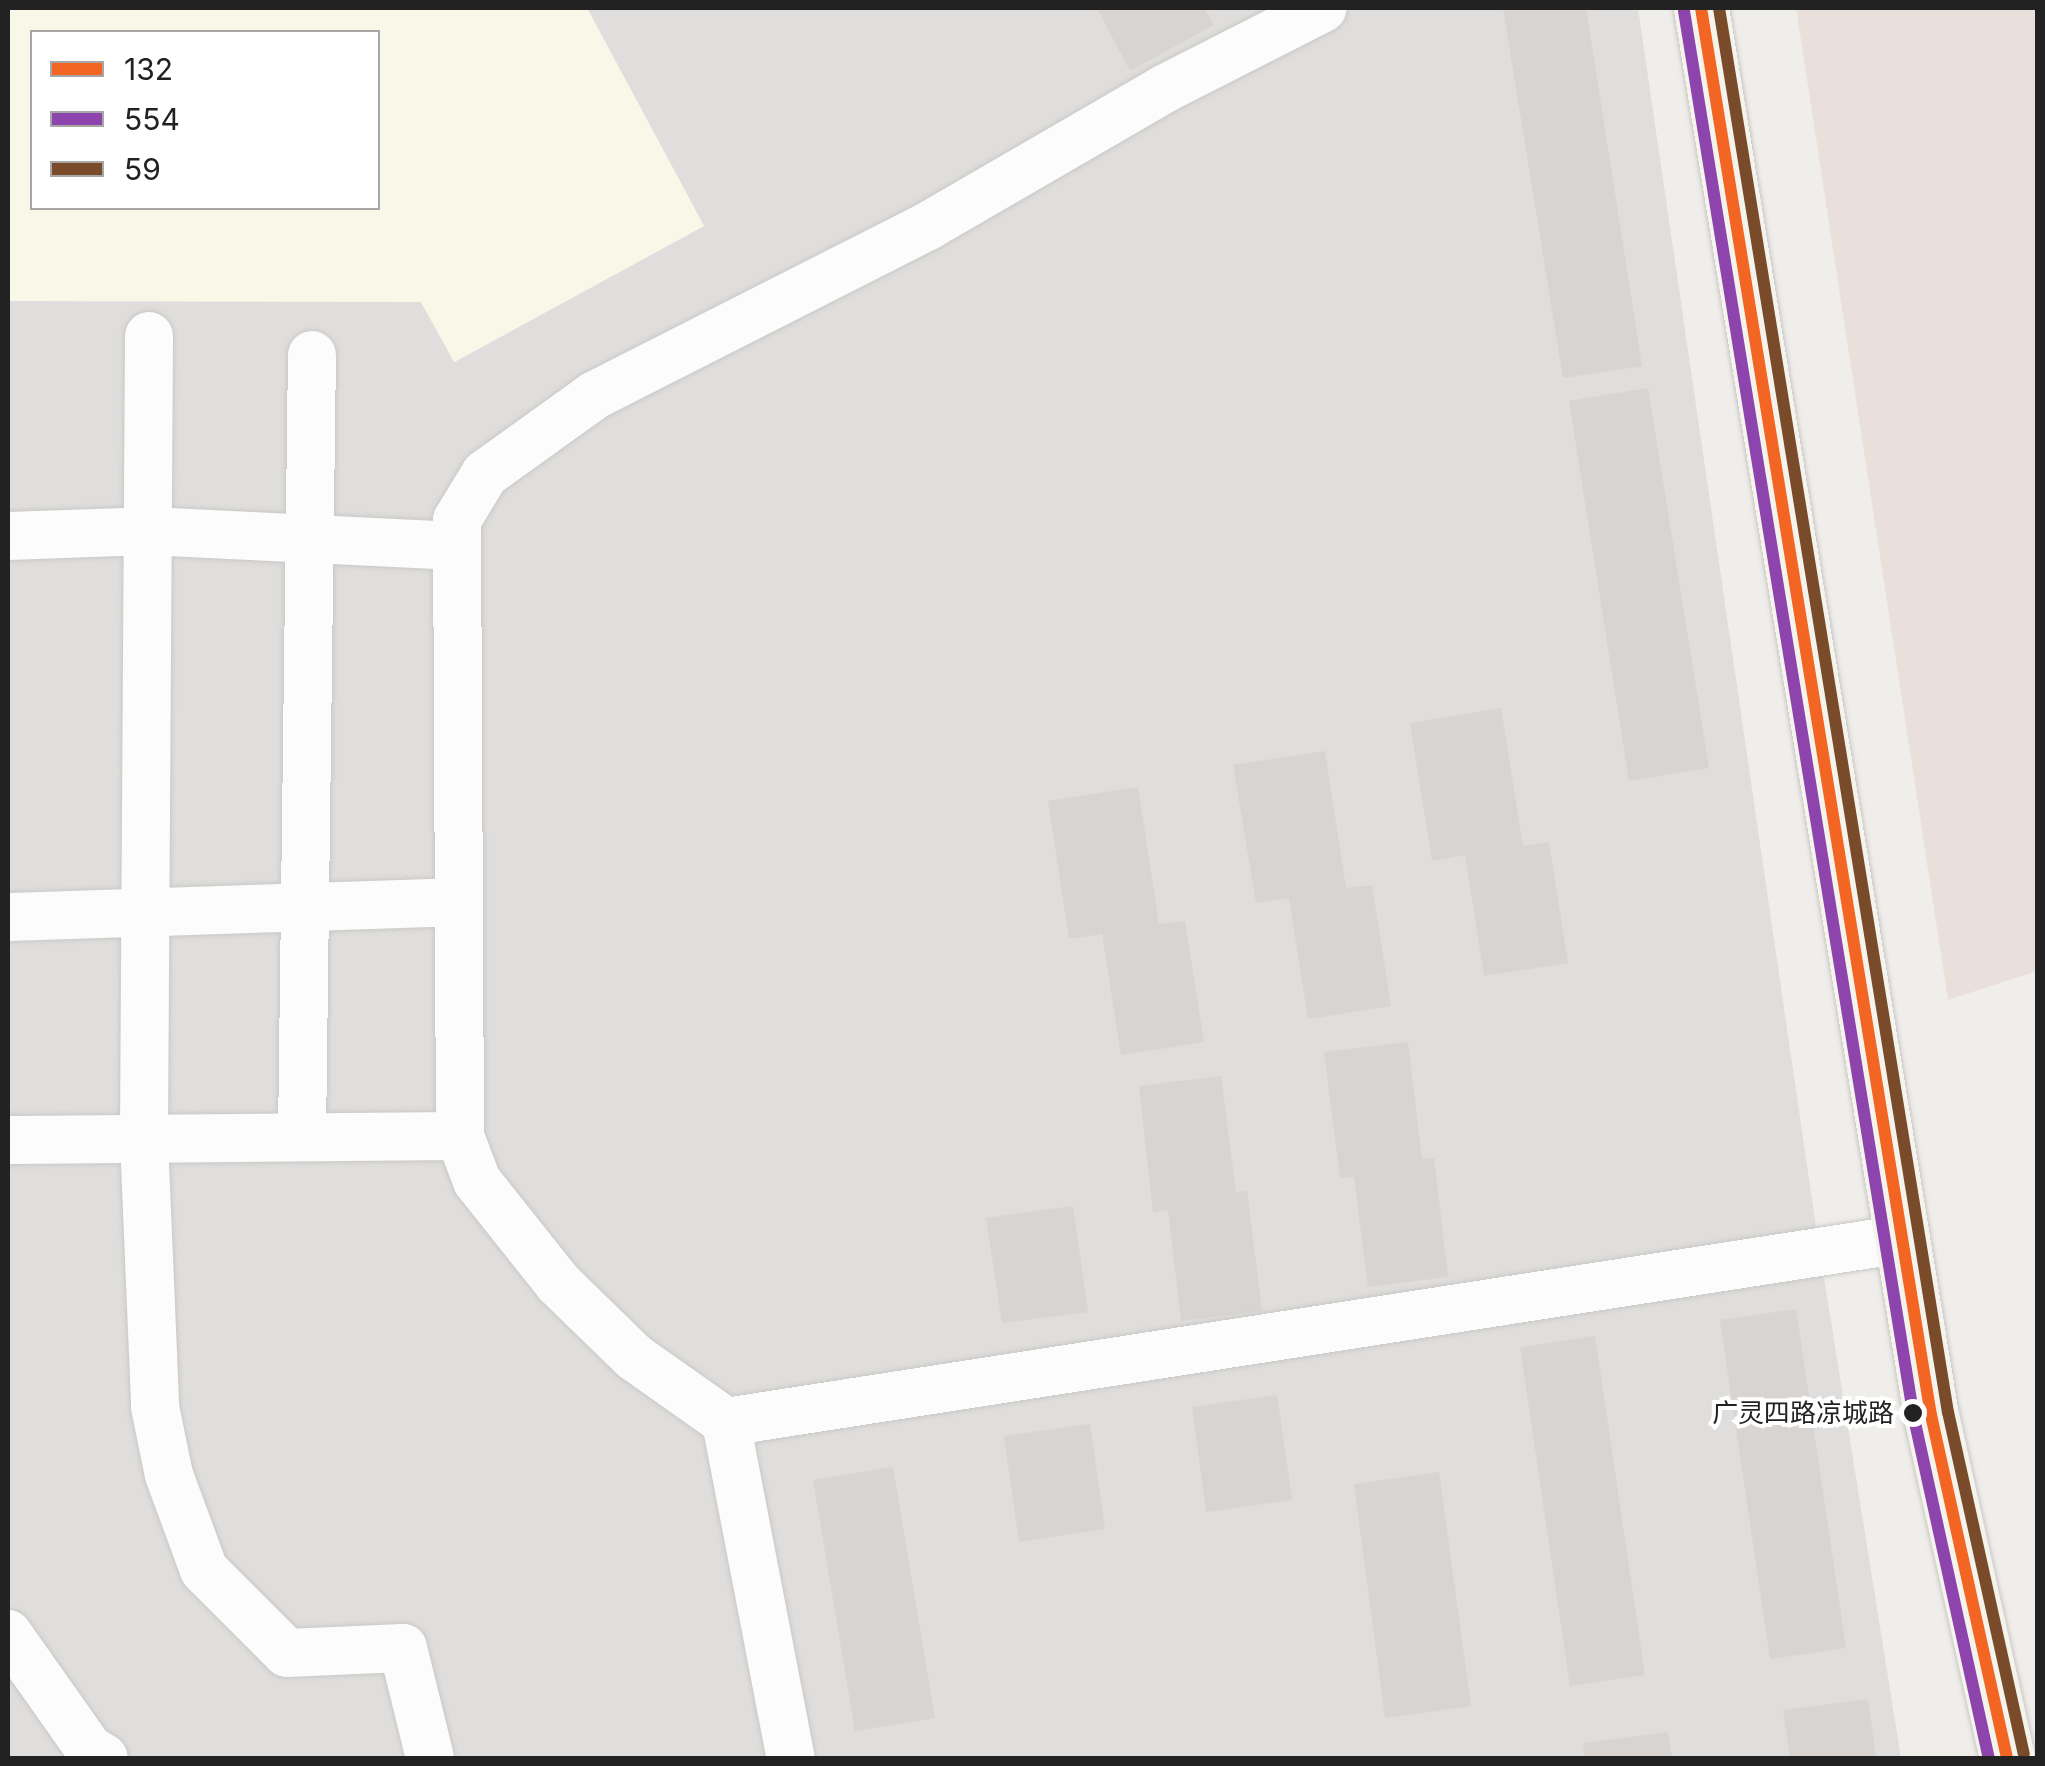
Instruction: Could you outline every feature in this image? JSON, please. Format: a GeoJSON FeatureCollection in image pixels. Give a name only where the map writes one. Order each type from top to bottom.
{"type":"FeatureCollection","features":[{"type":"Feature","properties":{"kind":"main road"},"geometry":{"type":"LineString","coordinates":[[1701,8],[1951,1526],[2006,1758]]}},
{"type":"Feature","properties":{"kind":"street"},"geometry":{"type":"LineString","coordinates":[[790,1758],[726,1422],[634,1356],[558,1283],[477,1180],[460,1136],[457,520],[484,474],[595,395],[928,226],[1164,90],[1322,8]]}},
{"type":"Feature","properties":{"kind":"street"},"geometry":{"type":"LineString","coordinates":[[149,336],[144,1139],[155,1408],[169,1476],[204,1570],[288,1653],[404,1648],[430,1758]]}},
{"type":"Feature","properties":{"kind":"street"},"geometry":{"type":"LineString","coordinates":[[302,1137],[312,354]]}},
{"type":"Feature","properties":{"kind":"street"},"geometry":{"type":"LineString","coordinates":[[8,536],[148,531],[309,535],[457,546]]}},
{"type":"Feature","properties":{"kind":"street"},"geometry":{"type":"LineString","coordinates":[[8,917],[305,904],[458,902]]}},
{"type":"Feature","properties":{"kind":"street"},"geometry":{"type":"LineString","coordinates":[[8,1140],[460,1136]]}},
{"type":"Feature","properties":{"kind":"street"},"geometry":{"type":"LineString","coordinates":[[726,1422],[1903,1239]]}},
{"type":"Feature","properties":{"kind":"street"},"geometry":{"type":"LineString","coordinates":[[8,1634],[88,1749],[104,1758]]}},
{"type":"Feature","properties":{"kind":"shaded area"},"geometry":{"type":"Polygon","coordinates":[[[8,8],[587,8],[704,226],[454,362],[421,302],[8,301],[8,8]]]}},
{"type":"Feature","properties":{"kind":"shaded area"},"geometry":{"type":"Polygon","coordinates":[[[587,8],[1638,8],[1817,1234],[1901,1758],[8,1758],[8,301],[421,302],[455,362],[704,226],[587,8]]]}},
{"type":"Feature","properties":{"kind":"shaded area"},"geometry":{"type":"Polygon","coordinates":[[[1796,8],[2037,8],[2037,971],[1948,1000],[1796,8]]]}},
{"type":"Feature","properties":{"kind":"building"},"geometry":{"type":"Polygon","coordinates":[[[1097,8],[1204,8],[1214,25],[1130,71],[1097,8]]]}},
{"type":"Feature","properties":{"kind":"building"},"geometry":{"type":"Polygon","coordinates":[[[1503,8],[1586,8],[1642,366],[1563,378],[1503,8]]]}},
{"type":"Feature","properties":{"kind":"building"},"geometry":{"type":"Polygon","coordinates":[[[1648,388],[1709,768],[1629,781],[1569,401],[1648,388]]]}},
{"type":"Feature","properties":{"kind":"building"},"geometry":{"type":"Polygon","coordinates":[[[1501,708],[1523,846],[1549,842],[1568,963],[1484,976],[1465,855],[1432,861],[1410,723],[1501,708]]]}},
{"type":"Feature","properties":{"kind":"building"},"geometry":{"type":"Polygon","coordinates":[[[1325,751],[1346,888],[1372,885],[1391,1006],[1308,1019],[1289,898],[1256,903],[1233,765],[1325,751]]]}},
{"type":"Feature","properties":{"kind":"building"},"geometry":{"type":"Polygon","coordinates":[[[1138,787],[1159,924],[1185,921],[1204,1042],[1121,1055],[1102,934],[1069,939],[1048,801],[1138,787]]]}},
{"type":"Feature","properties":{"kind":"building"},"geometry":{"type":"Polygon","coordinates":[[[1408,1042],[1422,1159],[1434,1158],[1448,1277],[1368,1287],[1354,1177],[1340,1178],[1324,1052],[1408,1042]]]}},
{"type":"Feature","properties":{"kind":"building"},"geometry":{"type":"Polygon","coordinates":[[[1221,1076],[1236,1192],[1247,1191],[1262,1311],[1181,1321],[1168,1210],[1153,1212],[1139,1086],[1221,1076]]]}},
{"type":"Feature","properties":{"kind":"building"},"geometry":{"type":"Polygon","coordinates":[[[1073,1206],[1088,1312],[1002,1323],[986,1218],[1073,1206]]]}},
{"type":"Feature","properties":{"kind":"building"},"geometry":{"type":"Polygon","coordinates":[[[1796,1309],[1846,1648],[1770,1659],[1720,1320],[1796,1309]]]}},
{"type":"Feature","properties":{"kind":"building"},"geometry":{"type":"Polygon","coordinates":[[[1595,1336],[1645,1675],[1570,1686],[1520,1347],[1595,1336]]]}},
{"type":"Feature","properties":{"kind":"building"},"geometry":{"type":"Polygon","coordinates":[[[1277,1395],[1292,1500],[1206,1512],[1192,1407],[1277,1395]]]}},
{"type":"Feature","properties":{"kind":"building"},"geometry":{"type":"Polygon","coordinates":[[[1090,1424],[1105,1529],[1019,1542],[1004,1436],[1090,1424]]]}},
{"type":"Feature","properties":{"kind":"building"},"geometry":{"type":"Polygon","coordinates":[[[893,1467],[935,1718],[855,1731],[813,1480],[893,1467]]]}},
{"type":"Feature","properties":{"kind":"building"},"geometry":{"type":"Polygon","coordinates":[[[1439,1472],[1471,1706],[1385,1718],[1354,1484],[1439,1472]]]}},
{"type":"Feature","properties":{"kind":"building"},"geometry":{"type":"Polygon","coordinates":[[[1868,1699],[1876,1758],[1790,1758],[1783,1710],[1868,1699]]]}},
{"type":"Feature","properties":{"kind":"building"},"geometry":{"type":"Polygon","coordinates":[[[1668,1732],[1672,1758],[1585,1758],[1583,1743],[1668,1732]]]}},
{"type":"Feature","properties":{"kind":"transit line","name":"132"},"geometry":{"type":"LineString","coordinates":[[1701,8],[1931,1415],[2007,1758]]}},
{"type":"Feature","properties":{"kind":"transit line","name":"59"},"geometry":{"type":"LineString","coordinates":[[1719,8],[1948,1412],[2024,1754]]}},
{"type":"Feature","properties":{"kind":"transit line","name":"554"},"geometry":{"type":"LineString","coordinates":[[1684,11],[1914,1418],[1989,1758]]}},
{"type":"Feature","properties":{"kind":"place","name":"广灵四路凉城路"},"geometry":{"type":"Point","coordinates":[1913,1413]}}]}
